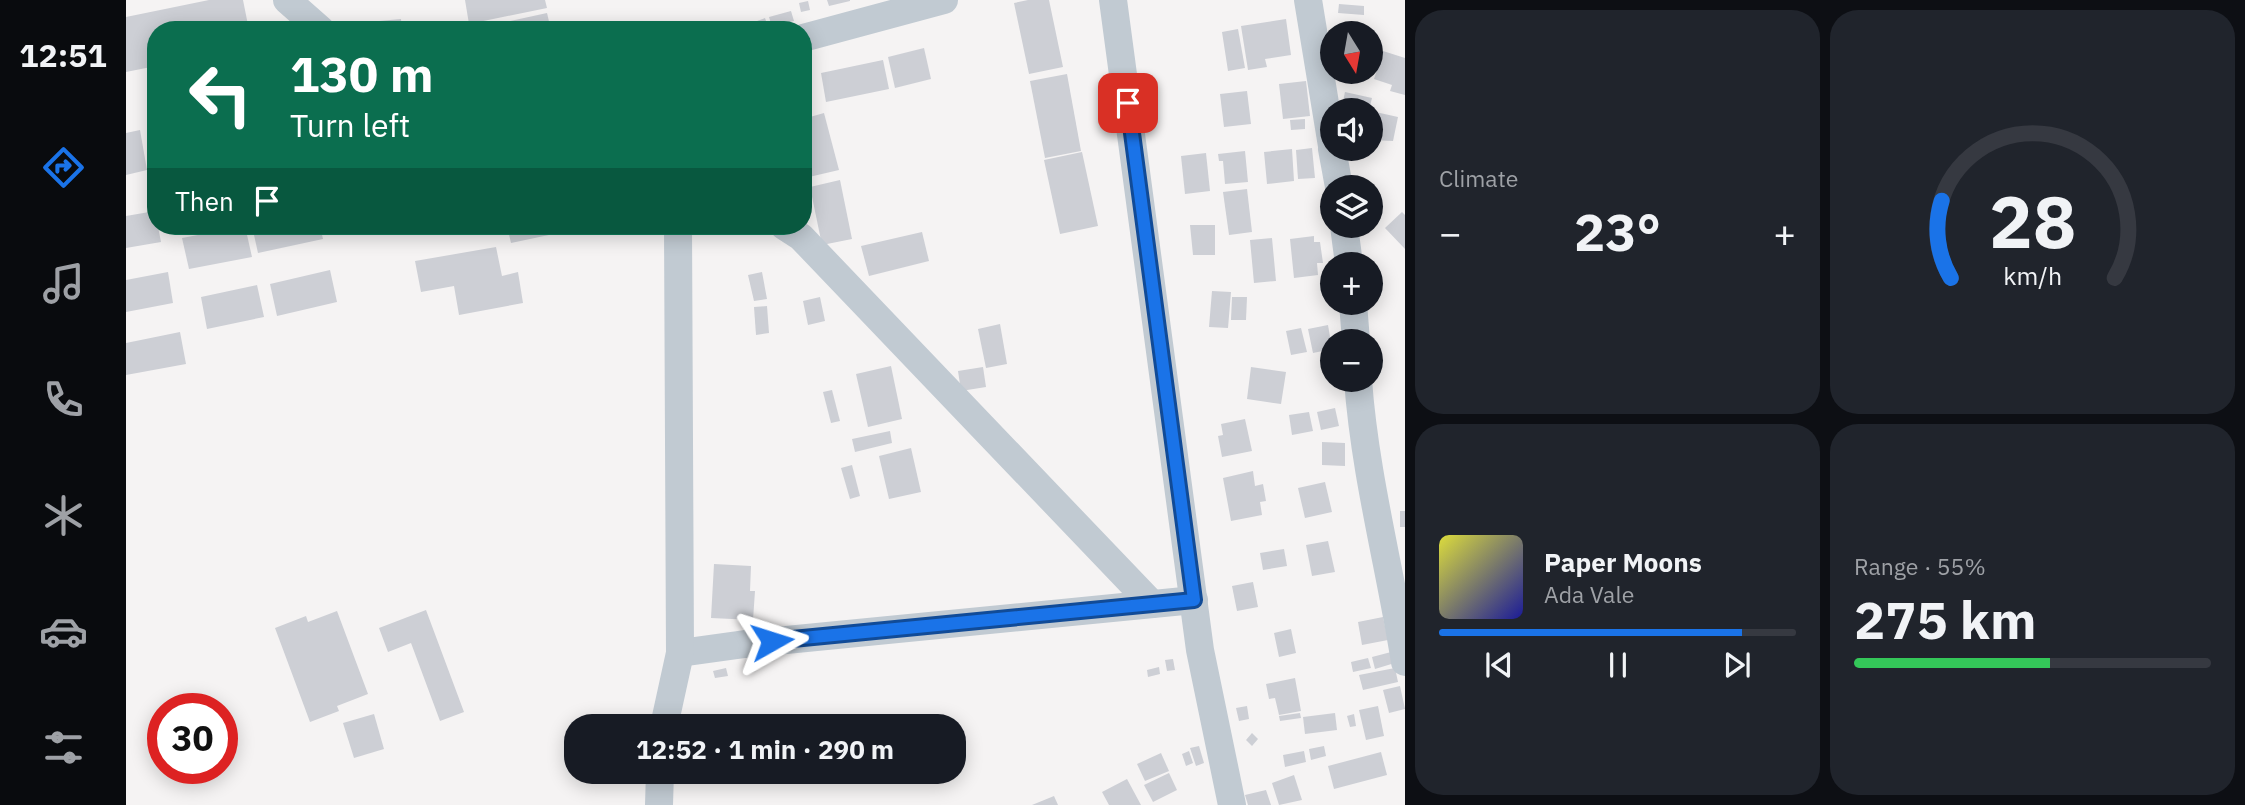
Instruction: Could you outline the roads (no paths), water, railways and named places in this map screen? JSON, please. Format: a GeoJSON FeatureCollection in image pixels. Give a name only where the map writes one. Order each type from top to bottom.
{"type":"FeatureCollection","features":[{"type":"Feature","properties":{"kind":"street"},"geometry":{"type":"LineString","coordinates":[[288,0],[311,21]]}},
{"type":"Feature","properties":{"kind":"street"},"geometry":{"type":"LineString","coordinates":[[812,36],[944,0]]}},
{"type":"Feature","properties":{"kind":"street"},"geometry":{"type":"LineString","coordinates":[[1113,0],[1200,650],[1232,805]]}},
{"type":"Feature","properties":{"kind":"street"},"geometry":{"type":"LineString","coordinates":[[1308,0],[1324,98]]}},
{"type":"Feature","properties":{"kind":"street"},"geometry":{"type":"LineString","coordinates":[[667,714],[680,653],[678,235]]}},
{"type":"Feature","properties":{"kind":"street"},"geometry":{"type":"LineString","coordinates":[[796,235],[811,247],[1152,604]]}},
{"type":"Feature","properties":{"kind":"street"},"geometry":{"type":"LineString","coordinates":[[1359,392],[1361,426],[1376,519],[1405,662]]}},
{"type":"Feature","properties":{"kind":"street"},"geometry":{"type":"LineString","coordinates":[[680,653],[745,644],[1194,600]]}},
{"type":"Feature","properties":{"kind":"street"},"geometry":{"type":"LineString","coordinates":[[659,805],[660,784]]}}]}
